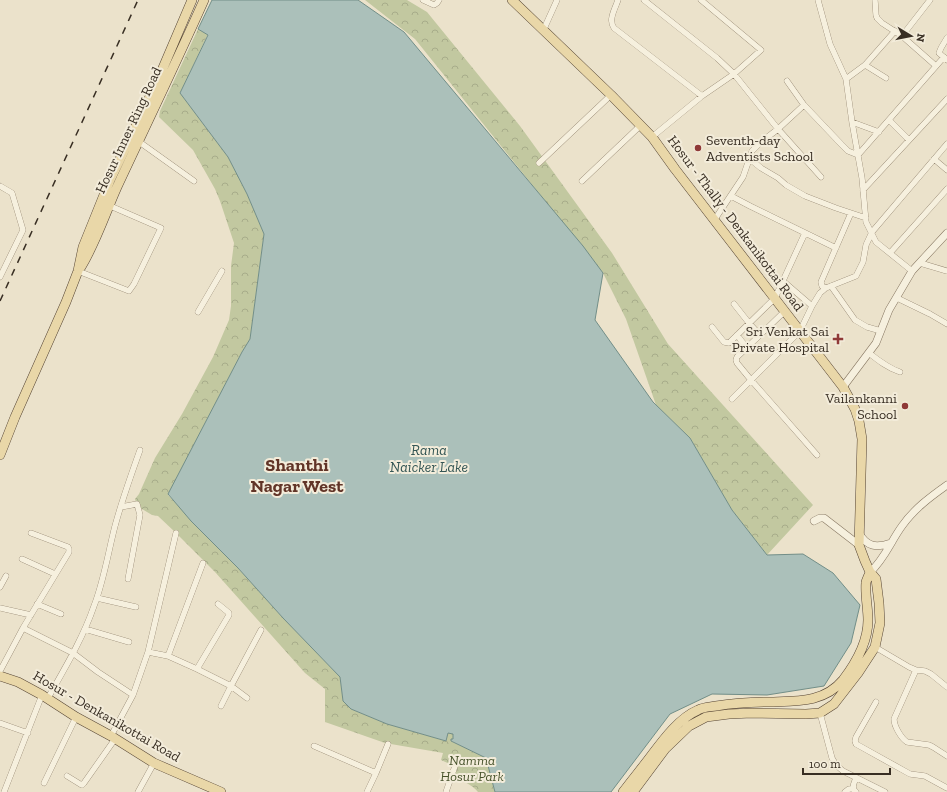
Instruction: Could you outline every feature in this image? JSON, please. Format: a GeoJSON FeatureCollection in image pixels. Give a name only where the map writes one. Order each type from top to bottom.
{"type":"FeatureCollection","features":[{"type":"Feature","properties":{"kind":"main road","name":"Hosur Inner Ring Road"},"geometry":{"type":"LineString","coordinates":[[78,272],[83,247],[110,180],[157,82],[192,0]]}},
{"type":"Feature","properties":{"kind":"main road","name":"Hosur Inner Ring Road"},"geometry":{"type":"LineString","coordinates":[[0,455],[14,417],[78,272],[92,247],[108,205],[181,53],[204,0]]}},
{"type":"Feature","properties":{"kind":"main road","name":"Hosur - Thally - Denkanikottai Road"},"geometry":{"type":"LineString","coordinates":[[512,0],[611,95],[652,137],[843,387],[855,409],[860,421],[862,440],[859,545],[864,561],[876,579],[880,623],[875,647],[858,673],[834,704],[820,713]]}},
{"type":"Feature","properties":{"kind":"main road"},"geometry":{"type":"LineString","coordinates":[[623,792],[682,719],[698,709],[730,704],[794,702],[813,699],[833,689],[842,681],[852,667],[863,646],[868,620],[866,582],[870,572]]}},
{"type":"Feature","properties":{"kind":"main road","name":"Hosur - Denkanikottai Road"},"geometry":{"type":"LineString","coordinates":[[0,676],[18,682],[45,697],[154,763],[219,792]]}},
{"type":"Feature","properties":{"kind":"main road"},"geometry":{"type":"LineString","coordinates":[[633,792],[666,749],[689,726],[706,717],[752,713],[820,713]]}},
{"type":"Feature","properties":{"kind":"street"},"geometry":{"type":"LineString","coordinates":[[423,0],[434,5],[439,0]]}},
{"type":"Feature","properties":{"kind":"street"},"geometry":{"type":"LineString","coordinates":[[543,31],[557,0]]}},
{"type":"Feature","properties":{"kind":"street"},"geometry":{"type":"LineString","coordinates":[[618,0],[612,19],[614,28],[702,96]]}},
{"type":"Feature","properties":{"kind":"street"},"geometry":{"type":"LineString","coordinates":[[644,0],[717,58],[734,74],[778,129],[822,177]]}},
{"type":"Feature","properties":{"kind":"street"},"geometry":{"type":"LineString","coordinates":[[652,137],[702,96],[734,74],[762,50],[701,0]]}},
{"type":"Feature","properties":{"kind":"street"},"geometry":{"type":"LineString","coordinates":[[875,0],[877,18],[902,36],[936,66]]}},
{"type":"Feature","properties":{"kind":"street"},"geometry":{"type":"LineString","coordinates":[[819,1],[830,44],[846,79],[863,190],[866,222],[876,242],[912,271]]}},
{"type":"Feature","properties":{"kind":"street"},"geometry":{"type":"LineString","coordinates":[[902,36],[928,1]]}},
{"type":"Feature","properties":{"kind":"street"},"geometry":{"type":"LineString","coordinates":[[846,79],[865,65],[895,31]]}},
{"type":"Feature","properties":{"kind":"street"},"geometry":{"type":"LineString","coordinates":[[858,155],[936,66],[946,58],[939,53],[947,38]]}},
{"type":"Feature","properties":{"kind":"street"},"geometry":{"type":"LineString","coordinates":[[865,65],[886,78]]}},
{"type":"Feature","properties":{"kind":"street"},"geometry":{"type":"LineString","coordinates":[[787,81],[804,105],[848,151],[858,155]]}},
{"type":"Feature","properties":{"kind":"street"},"geometry":{"type":"LineString","coordinates":[[539,163],[611,95]]}},
{"type":"Feature","properties":{"kind":"street"},"geometry":{"type":"LineString","coordinates":[[863,190],[947,99]]}},
{"type":"Feature","properties":{"kind":"street"},"geometry":{"type":"LineString","coordinates":[[715,219],[743,177],[752,151],[804,105]]}},
{"type":"Feature","properties":{"kind":"street"},"geometry":{"type":"LineString","coordinates":[[889,120],[909,140]]}},
{"type":"Feature","properties":{"kind":"street"},"geometry":{"type":"LineString","coordinates":[[852,122],[879,132]]}},
{"type":"Feature","properties":{"kind":"street"},"geometry":{"type":"LineString","coordinates":[[582,181],[640,125]]}},
{"type":"Feature","properties":{"kind":"street"},"geometry":{"type":"LineString","coordinates":[[138,141],[194,181]]}},
{"type":"Feature","properties":{"kind":"street"},"geometry":{"type":"LineString","coordinates":[[732,399],[800,331],[820,293],[829,287],[856,276],[863,262],[866,245],[872,232],[947,144]]}},
{"type":"Feature","properties":{"kind":"street"},"geometry":{"type":"LineString","coordinates":[[750,159],[786,185],[805,196],[866,218]]}},
{"type":"Feature","properties":{"kind":"street"},"geometry":{"type":"LineString","coordinates":[[934,159],[947,170]]}},
{"type":"Feature","properties":{"kind":"street"},"geometry":{"type":"LineString","coordinates":[[0,186],[12,194],[23,230],[0,277]]}},
{"type":"Feature","properties":{"kind":"street"},"geometry":{"type":"LineString","coordinates":[[890,253],[947,189]]}},
{"type":"Feature","properties":{"kind":"street"},"geometry":{"type":"LineString","coordinates":[[731,196],[836,248]]}},
{"type":"Feature","properties":{"kind":"street"},"geometry":{"type":"LineString","coordinates":[[78,272],[129,291],[134,284],[161,228],[108,205]]}},
{"type":"Feature","properties":{"kind":"street"},"geometry":{"type":"LineString","coordinates":[[851,213],[821,282],[822,286],[829,287],[855,320],[867,327],[881,331]]}},
{"type":"Feature","properties":{"kind":"street"},"geometry":{"type":"LineString","coordinates":[[712,327],[724,342],[730,342],[775,298],[805,233]]}},
{"type":"Feature","properties":{"kind":"street"},"geometry":{"type":"LineString","coordinates":[[843,387],[876,343],[890,310],[912,271],[947,233]]}},
{"type":"Feature","properties":{"kind":"street"},"geometry":{"type":"LineString","coordinates":[[920,263],[947,271]]}},
{"type":"Feature","properties":{"kind":"street"},"geometry":{"type":"LineString","coordinates":[[198,312],[222,271]]}},
{"type":"Feature","properties":{"kind":"street"},"geometry":{"type":"LineString","coordinates":[[783,281],[812,306]]}},
{"type":"Feature","properties":{"kind":"street"},"geometry":{"type":"LineString","coordinates":[[897,298],[947,324]]}},
{"type":"Feature","properties":{"kind":"street"},"geometry":{"type":"LineString","coordinates":[[734,304],[760,335]]}},
{"type":"Feature","properties":{"kind":"street"},"geometry":{"type":"LineString","coordinates":[[785,311],[737,357],[736,360],[751,380],[817,454]]}},
{"type":"Feature","properties":{"kind":"street"},"geometry":{"type":"LineString","coordinates":[[737,335],[747,348]]}},
{"type":"Feature","properties":{"kind":"street"},"geometry":{"type":"LineString","coordinates":[[869,353],[882,363],[900,372]]}},
{"type":"Feature","properties":{"kind":"street"},"geometry":{"type":"LineString","coordinates":[[4,792],[28,733],[45,697],[73,653],[85,629],[97,598],[121,507],[140,450]]}},
{"type":"Feature","properties":{"kind":"street"},"geometry":{"type":"LineString","coordinates":[[870,572],[877,566],[890,543],[911,514],[922,503],[947,485]]}},
{"type":"Feature","properties":{"kind":"street"},"geometry":{"type":"LineString","coordinates":[[121,507],[137,504],[140,515],[128,579]]}},
{"type":"Feature","properties":{"kind":"street"},"geometry":{"type":"LineString","coordinates":[[814,521],[824,518],[859,545]]}},
{"type":"Feature","properties":{"kind":"street"},"geometry":{"type":"LineString","coordinates":[[0,671],[69,549],[68,547],[31,533]]}},
{"type":"Feature","properties":{"kind":"street"},"geometry":{"type":"LineString","coordinates":[[66,776],[82,785],[84,783],[113,738],[133,695],[148,652],[176,533]]}},
{"type":"Feature","properties":{"kind":"street"},"geometry":{"type":"LineString","coordinates":[[859,533],[863,540],[874,546],[890,543]]}},
{"type":"Feature","properties":{"kind":"street"},"geometry":{"type":"LineString","coordinates":[[22,559],[55,574]]}},
{"type":"Feature","properties":{"kind":"street"},"geometry":{"type":"LineString","coordinates":[[168,656],[203,563]]}},
{"type":"Feature","properties":{"kind":"street"},"geometry":{"type":"LineString","coordinates":[[0,587],[6,576]]}},
{"type":"Feature","properties":{"kind":"street"},"geometry":{"type":"LineString","coordinates":[[97,598],[136,607]]}},
{"type":"Feature","properties":{"kind":"street"},"geometry":{"type":"LineString","coordinates":[[37,604],[61,614]]}},
{"type":"Feature","properties":{"kind":"street"},"geometry":{"type":"LineString","coordinates":[[197,669],[229,615],[229,613],[218,604]]}},
{"type":"Feature","properties":{"kind":"street"},"geometry":{"type":"LineString","coordinates":[[0,608],[31,615]]}},
{"type":"Feature","properties":{"kind":"street"},"geometry":{"type":"LineString","coordinates":[[23,628],[73,653],[98,672],[133,695]]}},
{"type":"Feature","properties":{"kind":"street"},"geometry":{"type":"LineString","coordinates":[[85,629],[129,642]]}},
{"type":"Feature","properties":{"kind":"street"},"geometry":{"type":"LineString","coordinates":[[221,706],[261,630]]}},
{"type":"Feature","properties":{"kind":"street"},"geometry":{"type":"LineString","coordinates":[[875,647],[909,667],[931,674],[947,687]]}},
{"type":"Feature","properties":{"kind":"street"},"geometry":{"type":"LineString","coordinates":[[148,652],[168,656],[197,669],[231,686],[247,698]]}},
{"type":"Feature","properties":{"kind":"street"},"geometry":{"type":"LineString","coordinates":[[916,670],[894,719],[894,724],[904,740],[907,742],[929,745],[947,756]]}},
{"type":"Feature","properties":{"kind":"street"},"geometry":{"type":"LineString","coordinates":[[876,702],[856,737],[856,744],[910,774],[925,776],[947,788]]}},
{"type":"Feature","properties":{"kind":"street"},"geometry":{"type":"LineString","coordinates":[[820,713],[832,758],[836,765],[843,771],[884,792]]}},
{"type":"Feature","properties":{"kind":"street"},"geometry":{"type":"LineString","coordinates":[[44,783],[76,717]]}},
{"type":"Feature","properties":{"kind":"street"},"geometry":{"type":"LineString","coordinates":[[0,723],[28,733]]}},
{"type":"Feature","properties":{"kind":"street"},"geometry":{"type":"LineString","coordinates":[[367,792],[388,744]]}},
{"type":"Feature","properties":{"kind":"street"},"geometry":{"type":"LineString","coordinates":[[314,746],[376,773]]}},
{"type":"Feature","properties":{"kind":"street"},"geometry":{"type":"LineString","coordinates":[[138,792],[154,763]]}},
{"type":"Feature","properties":{"kind":"street"},"geometry":{"type":"LineString","coordinates":[[446,792],[455,766]]}},
{"type":"Feature","properties":{"kind":"street"},"geometry":{"type":"LineString","coordinates":[[845,792],[849,789],[855,790],[853,786],[856,778]]}},
{"type":"Feature","properties":{"kind":"green space"},"geometry":{"type":"Polygon","coordinates":[[[365,0],[407,0],[427,12],[520,126],[612,253],[668,344],[813,505],[767,555],[732,510],[690,438],[656,405],[626,319],[603,273],[415,39],[365,0]]]}},
{"type":"Feature","properties":{"kind":"green space","name":"Namma Hosur Park"},"geometry":{"type":"Polygon","coordinates":[[[198,29],[208,34],[180,93],[228,157],[247,194],[264,234],[250,339],[168,495],[340,677],[343,701],[351,709],[387,724],[446,741],[448,733],[454,734],[451,741],[486,758],[495,792],[478,792],[469,784],[451,775],[454,766],[441,760],[443,753],[385,743],[325,722],[325,689],[305,673],[215,572],[176,533],[158,516],[152,515],[137,506],[135,499],[139,494],[155,458],[182,414],[213,357],[229,320],[231,306],[231,266],[234,243],[220,201],[193,150],[159,117],[160,111],[198,29]]]}},
{"type":"Feature","properties":{"kind":"water","name":"Rama Naicker Lake"},"geometry":{"type":"Polygon","coordinates":[[[212,0],[358,0],[404,32],[583,246],[603,273],[595,320],[653,402],[690,438],[732,510],[767,555],[803,554],[833,573],[860,605],[851,643],[824,686],[767,695],[712,694],[670,714],[611,792],[495,792],[486,758],[451,741],[451,739],[453,739],[453,734],[448,733],[446,741],[387,724],[351,709],[343,701],[340,677],[283,618],[238,568],[191,521],[168,494],[250,339],[264,234],[247,194],[228,157],[180,93],[208,35],[198,29],[212,0]]]}},
{"type":"Feature","properties":{"kind":"railway"},"geometry":{"type":"LineString","coordinates":[[0,301],[138,0]]}},
{"type":"Feature","properties":{"kind":"place","name":"Seventh-day Adventists School"},"geometry":{"type":"Point","coordinates":[698,148]}},
{"type":"Feature","properties":{"kind":"place","name":"Sri Venkat Sai Private Hospital"},"geometry":{"type":"Point","coordinates":[838,339]}},
{"type":"Feature","properties":{"kind":"place","name":"Vailankanni School"},"geometry":{"type":"Point","coordinates":[905,406]}},
{"type":"Feature","properties":{"kind":"district","name":"Shanthi Nagar West"},"geometry":{"type":"Point","coordinates":[297,475]}}]}
